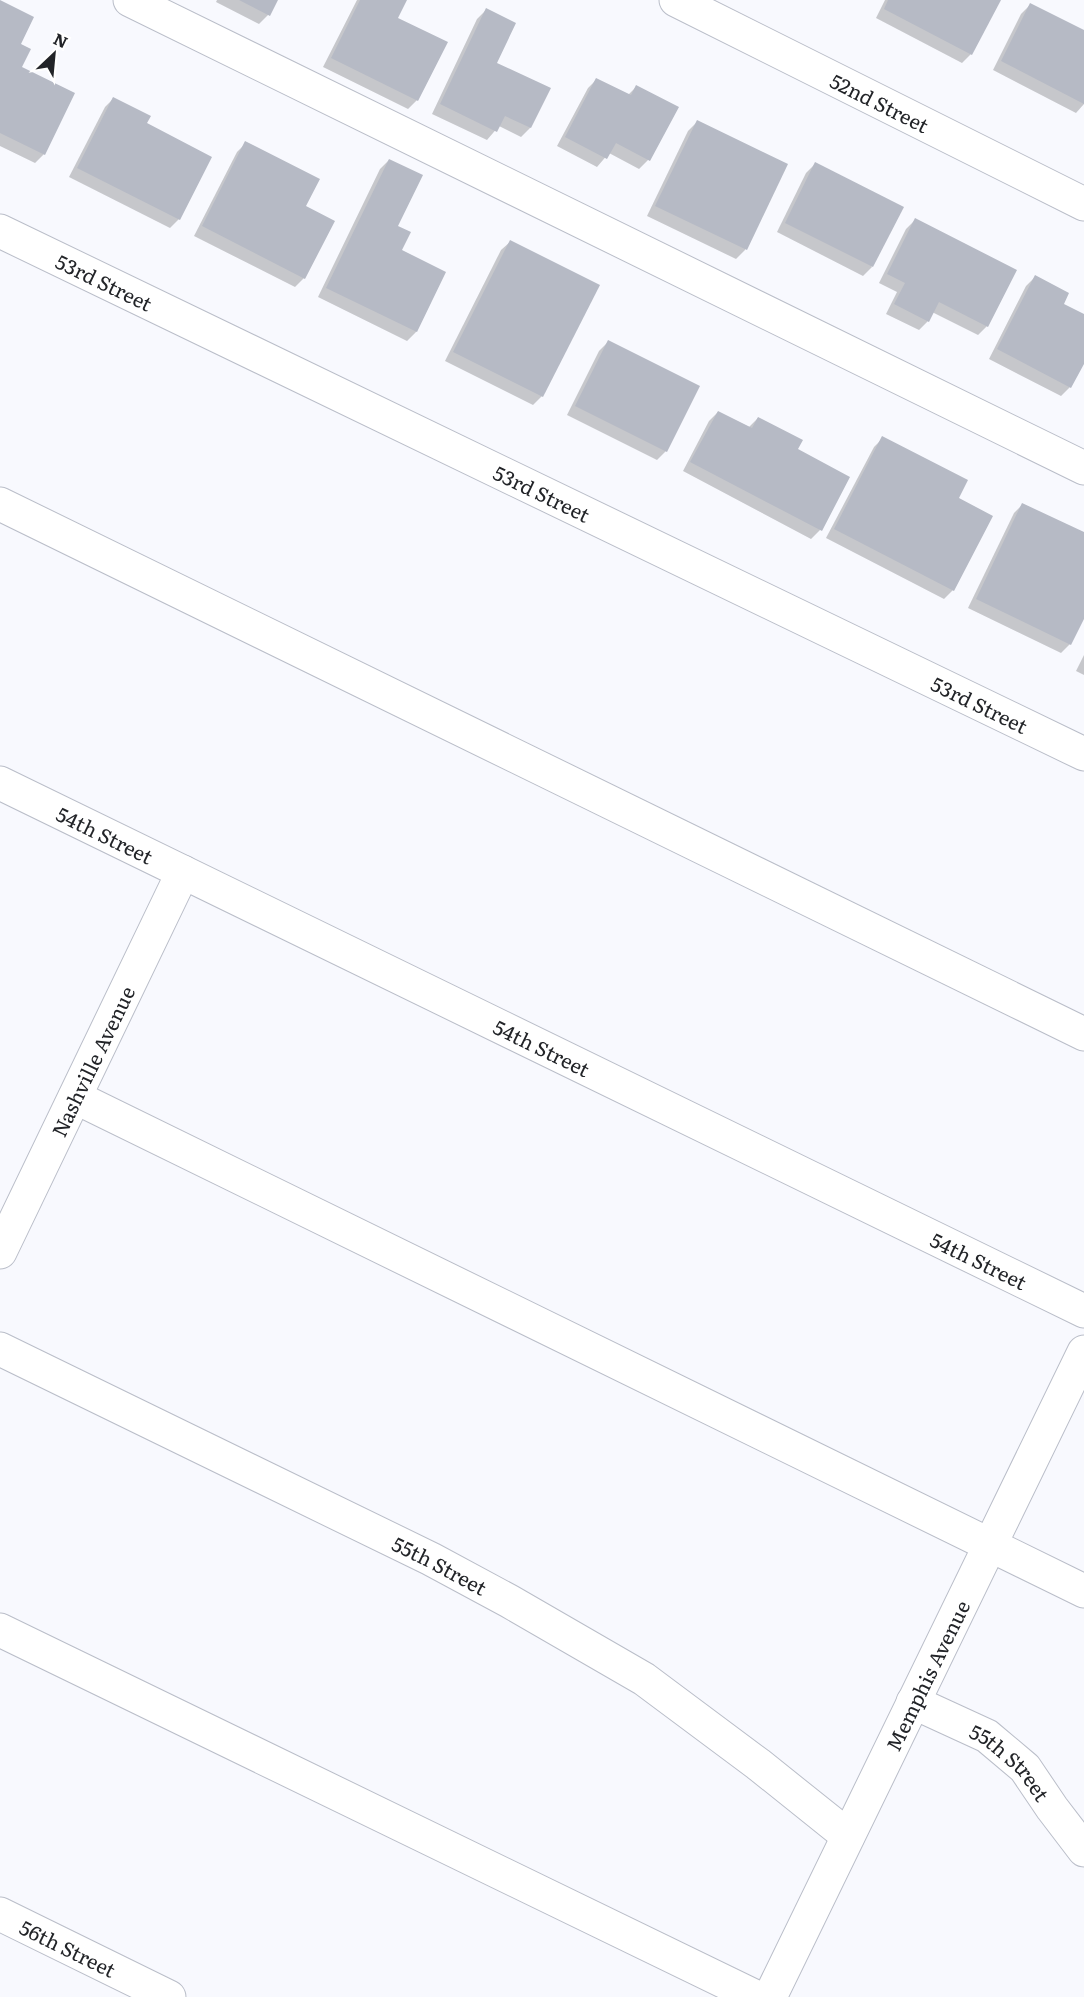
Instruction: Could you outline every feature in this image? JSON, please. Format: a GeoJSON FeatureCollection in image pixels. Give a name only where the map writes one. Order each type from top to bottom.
{"type":"FeatureCollection","features":[{"type":"Feature","properties":{"kind":"street"},"geometry":{"type":"LineString","coordinates":[[130,0],[1084,468]]}},
{"type":"Feature","properties":{"kind":"street","name":"52nd Street"},"geometry":{"type":"LineString","coordinates":[[676,0],[1084,204]]}},
{"type":"Feature","properties":{"kind":"street","name":"53rd Street"},"geometry":{"type":"LineString","coordinates":[[0,231],[1084,754]]}},
{"type":"Feature","properties":{"kind":"street"},"geometry":{"type":"LineString","coordinates":[[0,504],[1084,1034]]}},
{"type":"Feature","properties":{"kind":"street","name":"54th Street"},"geometry":{"type":"LineString","coordinates":[[0,783],[1084,1311]]}},
{"type":"Feature","properties":{"kind":"street","name":"Nashville Avenue"},"geometry":{"type":"LineString","coordinates":[[4,1234],[75,1097],[183,872]]}},
{"type":"Feature","properties":{"kind":"street"},"geometry":{"type":"LineString","coordinates":[[75,1097],[1084,1591]]}},
{"type":"Feature","properties":{"kind":"street","name":"55th Street"},"geometry":{"type":"LineString","coordinates":[[0,1349],[431,1559],[530,1613],[644,1679],[758,1764],[848,1836]]}},
{"type":"Feature","properties":{"kind":"street","name":"Memphis Avenue"},"geometry":{"type":"LineString","coordinates":[[770,1997],[1084,1352]]}},
{"type":"Feature","properties":{"kind":"street"},"geometry":{"type":"LineString","coordinates":[[0,1630],[756,1997]]}},
{"type":"Feature","properties":{"kind":"street","name":"55th Street"},"geometry":{"type":"LineString","coordinates":[[913,1702],[987,1736],[1025,1768],[1084,1850]]}},
{"type":"Feature","properties":{"kind":"street","name":"56th Street"},"geometry":{"type":"LineString","coordinates":[[0,1914],[169,1997]]}},
{"type":"Feature","properties":{"kind":"building"},"geometry":{"type":"Polygon","coordinates":[[[0,0],[34,17],[21,44],[31,49],[22,67],[75,93],[45,155],[0,133],[0,0]]]}},
{"type":"Feature","properties":{"kind":"building"},"geometry":{"type":"Polygon","coordinates":[[[239,0],[278,0],[270,16],[239,0]]]}},
{"type":"Feature","properties":{"kind":"building"},"geometry":{"type":"Polygon","coordinates":[[[360,0],[407,0],[398,18],[448,42],[418,101],[331,58],[360,0]]]}},
{"type":"Feature","properties":{"kind":"building"},"geometry":{"type":"Polygon","coordinates":[[[888,0],[1001,0],[972,55],[884,9],[888,0]]]}},
{"type":"Feature","properties":{"kind":"building"},"geometry":{"type":"Polygon","coordinates":[[[1030,3],[1084,30],[1084,104],[1001,61],[1030,3]]]}},
{"type":"Feature","properties":{"kind":"building"},"geometry":{"type":"Polygon","coordinates":[[[486,8],[516,23],[497,63],[551,88],[531,128],[505,116],[497,132],[440,104],[486,8]]]}},
{"type":"Feature","properties":{"kind":"building"},"geometry":{"type":"Polygon","coordinates":[[[596,78],[631,95],[636,85],[679,107],[650,161],[616,143],[607,159],[565,137],[596,78]]]}},
{"type":"Feature","properties":{"kind":"building"},"geometry":{"type":"Polygon","coordinates":[[[113,97],[151,116],[147,123],[212,157],[180,220],[77,168],[113,97]]]}},
{"type":"Feature","properties":{"kind":"building"},"geometry":{"type":"Polygon","coordinates":[[[697,120],[788,164],[747,250],[655,206],[697,120]]]}},
{"type":"Feature","properties":{"kind":"building"},"geometry":{"type":"Polygon","coordinates":[[[245,141],[320,179],[306,206],[335,221],[305,279],[202,226],[245,141]]]}},
{"type":"Feature","properties":{"kind":"building"},"geometry":{"type":"Polygon","coordinates":[[[389,159],[423,175],[398,226],[411,232],[402,250],[446,272],[417,332],[326,288],[389,159]]]}},
{"type":"Feature","properties":{"kind":"building"},"geometry":{"type":"Polygon","coordinates":[[[815,162],[904,207],[873,267],[785,223],[815,162]]]}},
{"type":"Feature","properties":{"kind":"building"},"geometry":{"type":"Polygon","coordinates":[[[915,218],[1017,270],[988,327],[939,302],[929,322],[894,304],[905,283],[887,274],[915,218]]]}},
{"type":"Feature","properties":{"kind":"building"},"geometry":{"type":"Polygon","coordinates":[[[510,240],[600,285],[543,397],[453,352],[510,240]]]}},
{"type":"Feature","properties":{"kind":"building"},"geometry":{"type":"Polygon","coordinates":[[[1035,275],[1069,293],[1064,304],[1084,314],[1084,364],[1071,388],[997,349],[1035,275]]]}},
{"type":"Feature","properties":{"kind":"building"},"geometry":{"type":"Polygon","coordinates":[[[608,340],[700,386],[667,452],[575,406],[608,340]]]}},
{"type":"Feature","properties":{"kind":"building"},"geometry":{"type":"Polygon","coordinates":[[[718,411],[752,428],[758,417],[803,440],[798,449],[850,477],[822,531],[690,462],[718,411]]]}},
{"type":"Feature","properties":{"kind":"building"},"geometry":{"type":"Polygon","coordinates":[[[882,436],[968,480],[959,498],[993,516],[954,591],[834,529],[882,436]]]}},
{"type":"Feature","properties":{"kind":"building"},"geometry":{"type":"Polygon","coordinates":[[[1022,503],[1084,532],[1084,619],[1071,645],[976,599],[1022,503]]]}}]}
